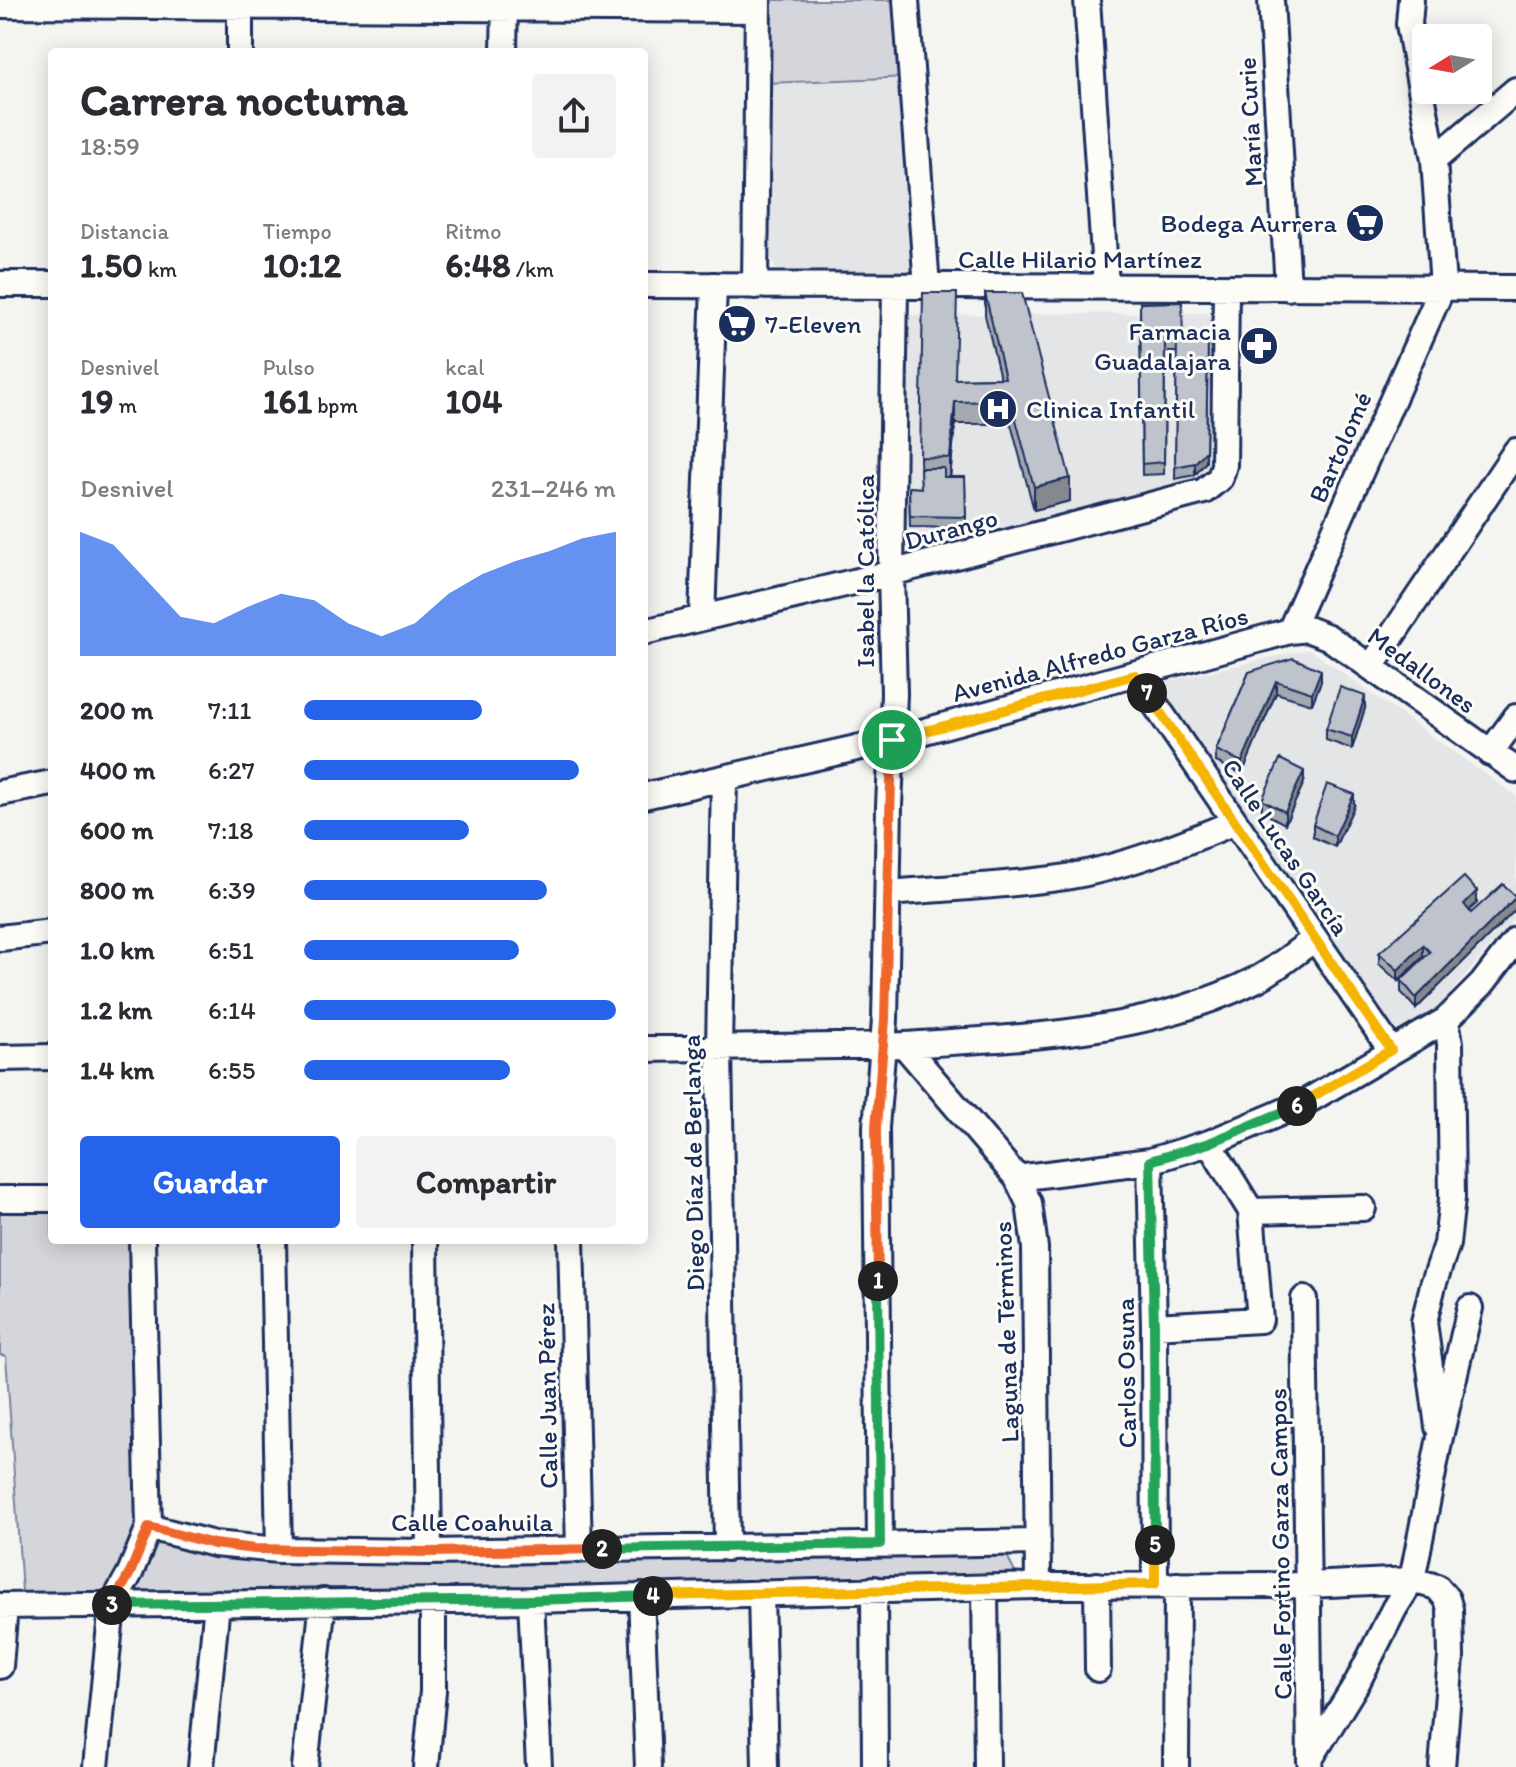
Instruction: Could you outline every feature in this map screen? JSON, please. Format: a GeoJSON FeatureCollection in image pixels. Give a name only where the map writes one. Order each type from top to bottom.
{"type":"FeatureCollection","features":[{"type":"Feature","properties":{"kind":"street"},"geometry":{"type":"LineString","coordinates":[[906,0],[927,287]]}},
{"type":"Feature","properties":{"kind":"street"},"geometry":{"type":"LineString","coordinates":[[1087,0],[1106,286]]}},
{"type":"Feature","properties":{"kind":"street","name":"María Curie"},"geometry":{"type":"LineString","coordinates":[[1271,0],[1288,288]]}},
{"type":"Feature","properties":{"kind":"street"},"geometry":{"type":"LineString","coordinates":[[1411,0],[1409,24],[1434,160],[1443,286]]}},
{"type":"Feature","properties":{"kind":"street"},"geometry":{"type":"LineString","coordinates":[[240,4],[240,48]]}},
{"type":"Feature","properties":{"kind":"street"},"geometry":{"type":"LineString","coordinates":[[0,5],[758,5],[755,286]]}},
{"type":"Feature","properties":{"kind":"street"},"geometry":{"type":"LineString","coordinates":[[504,48],[505,5]]}},
{"type":"Feature","properties":{"kind":"street"},"geometry":{"type":"LineString","coordinates":[[1434,160],[1516,90]]}},
{"type":"Feature","properties":{"kind":"street"},"geometry":{"type":"LineString","coordinates":[[0,284],[48,284]]}},
{"type":"Feature","properties":{"kind":"street","name":"Calle Hilario Martínez"},"geometry":{"type":"LineString","coordinates":[[648,285],[1516,288]]}},
{"type":"Feature","properties":{"kind":"street"},"geometry":{"type":"LineString","coordinates":[[702,618],[714,285]]}},
{"type":"Feature","properties":{"kind":"street","name":"Bartolomé"},"geometry":{"type":"LineString","coordinates":[[1290,631],[1443,286]]}},
{"type":"Feature","properties":{"kind":"street","name":"Isabel la Católica"},"geometry":{"type":"LineString","coordinates":[[880,1544],[876,1127],[894,1045],[888,893],[894,694],[891,573],[895,287]]}},
{"type":"Feature","properties":{"kind":"street","name":"Durango"},"geometry":{"type":"LineString","coordinates":[[648,631],[891,573],[1204,491],[1220,478],[1224,465],[1226,288]]}},
{"type":"Feature","properties":{"kind":"street"},"geometry":{"type":"LineString","coordinates":[[1371,667],[1516,451]]}},
{"type":"Feature","properties":{"kind":"street","name":"Medallones"},"geometry":{"type":"LineString","coordinates":[[1290,631],[1317,631],[1516,770]]}},
{"type":"Feature","properties":{"kind":"street","name":"Avenida Alfredo Garza Ríos"},"geometry":{"type":"LineString","coordinates":[[648,795],[892,740],[1290,631]]}},
{"type":"Feature","properties":{"kind":"street","name":"Calle Lucas García"},"geometry":{"type":"LineString","coordinates":[[1135,675],[1391,1050]]}},
{"type":"Feature","properties":{"kind":"street"},"geometry":{"type":"LineString","coordinates":[[1490,753],[1516,717]]}},
{"type":"Feature","properties":{"kind":"street","name":"Diego Díaz de Berlanga"},"geometry":{"type":"LineString","coordinates":[[724,778],[719,1048],[727,1548]]}},
{"type":"Feature","properties":{"kind":"street"},"geometry":{"type":"LineString","coordinates":[[0,793],[48,784]]}},
{"type":"Feature","properties":{"kind":"street"},"geometry":{"type":"LineString","coordinates":[[888,893],[1082,874],[1149,856],[1235,822]]}},
{"type":"Feature","properties":{"kind":"street"},"geometry":{"type":"LineString","coordinates":[[0,938],[48,932]]}},
{"type":"Feature","properties":{"kind":"street"},"geometry":{"type":"LineString","coordinates":[[648,1049],[894,1045],[1083,1031],[1160,1016],[1257,979],[1315,939]]}},
{"type":"Feature","properties":{"kind":"street"},"geometry":{"type":"LineString","coordinates":[[1017,1178],[1150,1161],[1209,1143],[1304,1103],[1446,1020],[1482,984],[1516,940]]}},
{"type":"Feature","properties":{"kind":"street"},"geometry":{"type":"LineString","coordinates":[[1440,1437],[1424,1322],[1447,1244],[1452,1198],[1450,1043],[1446,1020]]}},
{"type":"Feature","properties":{"kind":"street","name":"Laguna de Términos"},"geometry":{"type":"LineString","coordinates":[[894,1045],[1017,1178],[1029,1203],[1035,1248],[1038,1586]]}},
{"type":"Feature","properties":{"kind":"street"},"geometry":{"type":"LineString","coordinates":[[0,1058],[48,1057]]}},
{"type":"Feature","properties":{"kind":"street"},"geometry":{"type":"LineString","coordinates":[[1154,1326],[1260,1320],[1251,1211],[1209,1143]]}},
{"type":"Feature","properties":{"kind":"street","name":"Carlos Osuna"},"geometry":{"type":"LineString","coordinates":[[1150,1161],[1154,1326],[1176,1767]]}},
{"type":"Feature","properties":{"kind":"street"},"geometry":{"type":"LineString","coordinates":[[0,1199],[48,1199]]}},
{"type":"Feature","properties":{"kind":"street"},"geometry":{"type":"LineString","coordinates":[[1251,1211],[1363,1208]]}},
{"type":"Feature","properties":{"kind":"street"},"geometry":{"type":"LineString","coordinates":[[96,1767],[112,1605],[130,1573],[149,1527],[142,1244]]}},
{"type":"Feature","properties":{"kind":"street"},"geometry":{"type":"LineString","coordinates":[[273,1244],[279,1550]]}},
{"type":"Feature","properties":{"kind":"street"},"geometry":{"type":"LineString","coordinates":[[425,1244],[429,1552]]}},
{"type":"Feature","properties":{"kind":"street","name":"Calle Juan Pérez"},"geometry":{"type":"LineString","coordinates":[[571,1244],[579,1550]]}},
{"type":"Feature","properties":{"kind":"street"},"geometry":{"type":"LineString","coordinates":[[1310,1763],[1412,1580],[1440,1437],[1470,1308]]}},
{"type":"Feature","properties":{"kind":"street","name":"Calle Fortino Garza Campos"},"geometry":{"type":"LineString","coordinates":[[1305,1310],[1310,1763]]}},
{"type":"Feature","properties":{"kind":"street","name":"Calle Coahuila"},"geometry":{"type":"LineString","coordinates":[[149,1527],[214,1544],[279,1550],[429,1552],[1038,1542]]}},
{"type":"Feature","properties":{"kind":"street"},"geometry":{"type":"LineString","coordinates":[[0,1666],[2,1606],[531,1600],[874,1589],[1308,1585],[1412,1580],[1437,1587],[1447,1599],[1450,1609],[1451,1657],[1442,1767]]}},
{"type":"Feature","properties":{"kind":"street"},"geometry":{"type":"LineString","coordinates":[[1097,1585],[1098,1669]]}},
{"type":"Feature","properties":{"kind":"street"},"geometry":{"type":"LineString","coordinates":[[985,1588],[987,1767]]}},
{"type":"Feature","properties":{"kind":"street"},"geometry":{"type":"LineString","coordinates":[[874,1589],[875,1767]]}},
{"type":"Feature","properties":{"kind":"street"},"geometry":{"type":"LineString","coordinates":[[761,1593],[765,1767]]}},
{"type":"Feature","properties":{"kind":"street"},"geometry":{"type":"LineString","coordinates":[[641,1596],[648,1767]]}},
{"type":"Feature","properties":{"kind":"street"},"geometry":{"type":"LineString","coordinates":[[531,1600],[539,1767]]}},
{"type":"Feature","properties":{"kind":"street"},"geometry":{"type":"LineString","coordinates":[[305,1767],[323,1601]]}},
{"type":"Feature","properties":{"kind":"street"},"geometry":{"type":"LineString","coordinates":[[426,1767],[433,1691],[433,1601]]}},
{"type":"Feature","properties":{"kind":"street"},"geometry":{"type":"LineString","coordinates":[[201,1767],[217,1603]]}},
{"type":"Feature","properties":{"kind":"shaded area"},"geometry":{"type":"Polygon","coordinates":[[[766,0],[906,0],[911,77],[767,83],[766,0]]]}},
{"type":"Feature","properties":{"kind":"shaded area"},"geometry":{"type":"Polygon","coordinates":[[[911,77],[915,269],[899,274],[795,275],[775,268],[771,257],[767,83],[911,77]]]}},
{"type":"Feature","properties":{"kind":"shaded area","name":"Clinica Infantil"},"geometry":{"type":"Polygon","coordinates":[[[1206,313],[1219,321],[1213,469],[1203,480],[903,553],[908,315],[1206,313]]]}},
{"type":"Feature","properties":{"kind":"shaded area"},"geometry":{"type":"Polygon","coordinates":[[[1309,649],[1516,796],[1516,916],[1441,1004],[1399,1034],[1145,686],[1309,649]]]}},
{"type":"Feature","properties":{"kind":"shaded area"},"geometry":{"type":"Polygon","coordinates":[[[0,1199],[48,1199],[48,1244],[142,1244],[149,1527],[214,1544],[1004,1549],[1017,1577],[962,1581],[276,1592],[23,1606],[6,1356],[0,1355],[0,1199]]]}},
{"type":"Feature","properties":{"kind":"building"},"geometry":{"type":"Polygon","coordinates":[[[923,293],[957,293],[955,379],[1005,378],[985,293],[1022,293],[1070,478],[1034,487],[1011,401],[955,402],[950,458],[920,457],[923,293]]]}},
{"type":"Feature","properties":{"kind":"building"},"geometry":{"type":"Polygon","coordinates":[[[1182,302],[1183,342],[1208,341],[1206,451],[1195,463],[1175,467],[1177,340],[1165,340],[1164,462],[1142,464],[1140,303],[1182,302]]]}},
{"type":"Feature","properties":{"kind":"building"},"geometry":{"type":"Polygon","coordinates":[[[920,468],[944,468],[944,477],[965,477],[966,517],[910,516],[909,487],[921,488],[920,468]]]}},
{"type":"Feature","properties":{"kind":"building"},"geometry":{"type":"Polygon","coordinates":[[[1293,658],[1321,670],[1312,693],[1276,681],[1242,762],[1216,750],[1249,672],[1293,658]]]}},
{"type":"Feature","properties":{"kind":"building"},"geometry":{"type":"Polygon","coordinates":[[[1340,687],[1365,696],[1352,737],[1326,729],[1340,687]]]}},
{"type":"Feature","properties":{"kind":"building"},"geometry":{"type":"Polygon","coordinates":[[[1280,759],[1304,771],[1285,812],[1262,800],[1280,759]]]}},
{"type":"Feature","properties":{"kind":"building"},"geometry":{"type":"Polygon","coordinates":[[[1327,784],[1354,794],[1335,836],[1313,825],[1327,784]]]}},
{"type":"Feature","properties":{"kind":"building"},"geometry":{"type":"Polygon","coordinates":[[[1464,877],[1477,891],[1464,904],[1471,913],[1503,884],[1516,897],[1416,998],[1401,980],[1430,952],[1423,945],[1398,970],[1379,953],[1464,877]]]}},
{"type":"Feature","properties":{"kind":"place","name":"Bodega Aurrera"},"geometry":{"type":"Point","coordinates":[1365,223]}},
{"type":"Feature","properties":{"kind":"place","name":"7-Eleven"},"geometry":{"type":"Point","coordinates":[737,324]}},
{"type":"Feature","properties":{"kind":"place","name":"Farmacia Guadalajara"},"geometry":{"type":"Point","coordinates":[1259,346]}},
{"type":"Feature","properties":{"kind":"place","name":"Clinica Infantil"},"geometry":{"type":"Point","coordinates":[998,409]}},
{"type":"Feature","properties":{"kind":"route"},"geometry":{"type":"LineString","coordinates":[[1135,675],[1391,1050],[1279,1115],[1209,1143],[1150,1161],[1155,1584],[531,1600],[112,1605],[130,1573],[149,1527],[214,1544],[279,1550],[429,1552],[880,1544],[876,1127],[885,1020],[892,740],[1135,675]]}}]}
